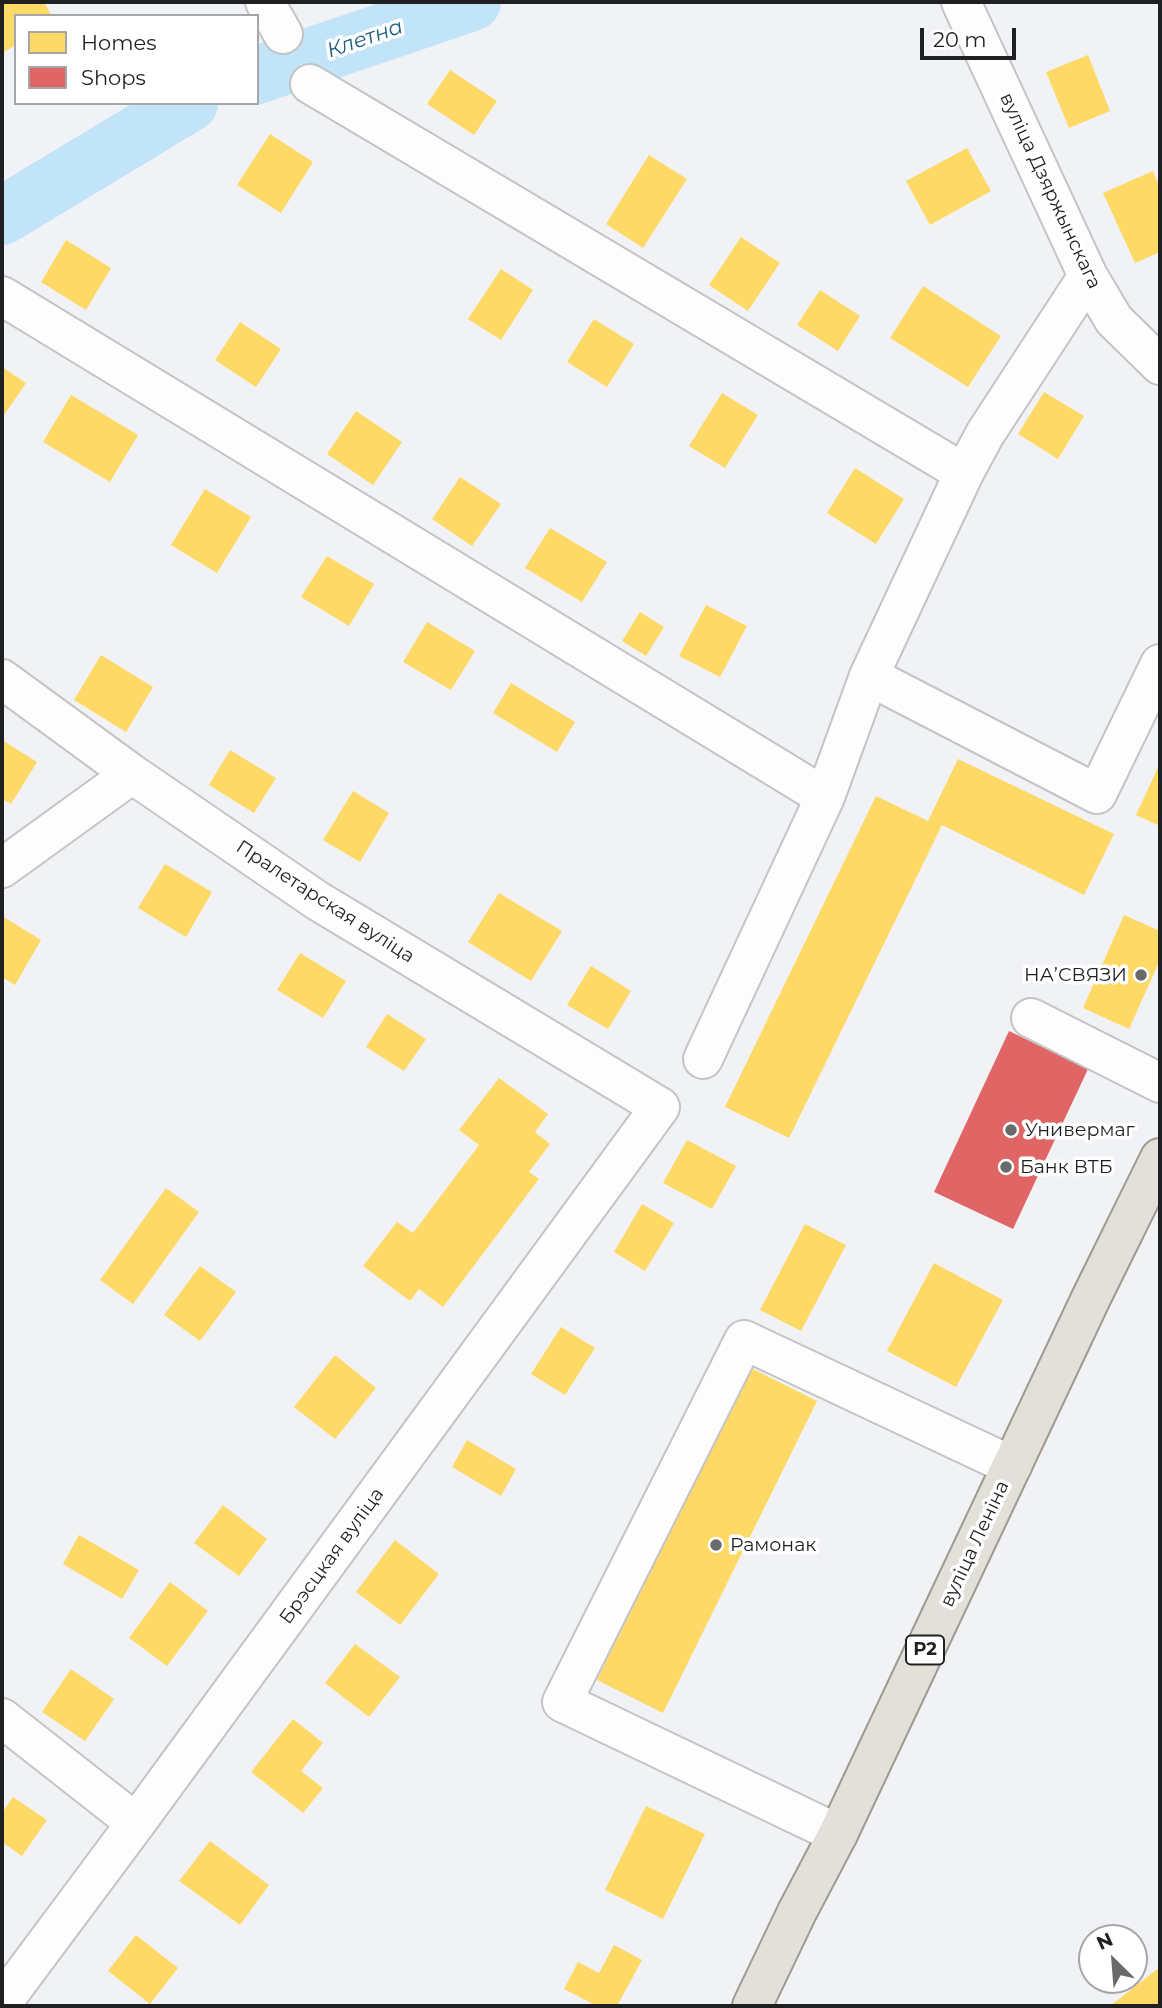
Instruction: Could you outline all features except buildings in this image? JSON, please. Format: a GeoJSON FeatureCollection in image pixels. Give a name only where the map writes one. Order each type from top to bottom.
{"type":"FeatureCollection","features":[{"type":"Feature","properties":{"kind":"main road","name":"вуліца Леніна"},"geometry":{"type":"LineString","coordinates":[[752,2006],[838,1834],[1160,1158]]}},
{"type":"Feature","properties":{"kind":"street","name":"вуліца Дзяржынскага"},"geometry":{"type":"LineString","coordinates":[[961,2],[1088,276],[1114,320],[1158,357]]}},
{"type":"Feature","properties":{"kind":"street"},"geometry":{"type":"LineString","coordinates":[[310,84],[964,473]]}},
{"type":"Feature","properties":{"kind":"street"},"geometry":{"type":"LineString","coordinates":[[703,1059],[825,797],[869,676],[964,473],[985,434],[1088,276]]}},
{"type":"Feature","properties":{"kind":"street"},"geometry":{"type":"LineString","coordinates":[[2,296],[825,797]]}},
{"type":"Feature","properties":{"kind":"street"},"geometry":{"type":"LineString","coordinates":[[869,676],[1097,794],[1160,664]]}},
{"type":"Feature","properties":{"kind":"street","name":"Пралетарская вуліца"},"geometry":{"type":"LineString","coordinates":[[2,679],[132,774],[318,901],[660,1107]]}},
{"type":"Feature","properties":{"kind":"street"},"geometry":{"type":"LineString","coordinates":[[2,869],[132,774]]}},
{"type":"Feature","properties":{"kind":"street"},"geometry":{"type":"LineString","coordinates":[[1031,1018],[1160,1083]]}},
{"type":"Feature","properties":{"kind":"street","name":"Брэсцкая вуліца"},"geometry":{"type":"LineString","coordinates":[[2,2003],[660,1107]]}},
{"type":"Feature","properties":{"kind":"street"},"geometry":{"type":"LineString","coordinates":[[838,1834],[562,1702],[744,1340],[1012,1466]]}},
{"type":"Feature","properties":{"kind":"street"},"geometry":{"type":"LineString","coordinates":[[2,1718],[136,1823]]}},
{"type":"Feature","properties":{"kind":"waterway","name":"Клетна"},"geometry":{"type":"LineString","coordinates":[[259,74],[472,2]]}},
{"type":"Feature","properties":{"kind":"waterway","name":"Клетна"},"geometry":{"type":"LineString","coordinates":[[2,216],[186,105]]}},
{"type":"Feature","properties":{"kind":"place","name":"НАʼСВЯЗИ"},"geometry":{"type":"Point","coordinates":[1141,975]}},
{"type":"Feature","properties":{"kind":"place","name":"Универмаг"},"geometry":{"type":"Point","coordinates":[1011,1130]}},
{"type":"Feature","properties":{"kind":"place","name":"Банк ВТБ"},"geometry":{"type":"Point","coordinates":[1006,1167]}},
{"type":"Feature","properties":{"kind":"place","name":"Рамонак"},"geometry":{"type":"Point","coordinates":[716,1545]}}]}
